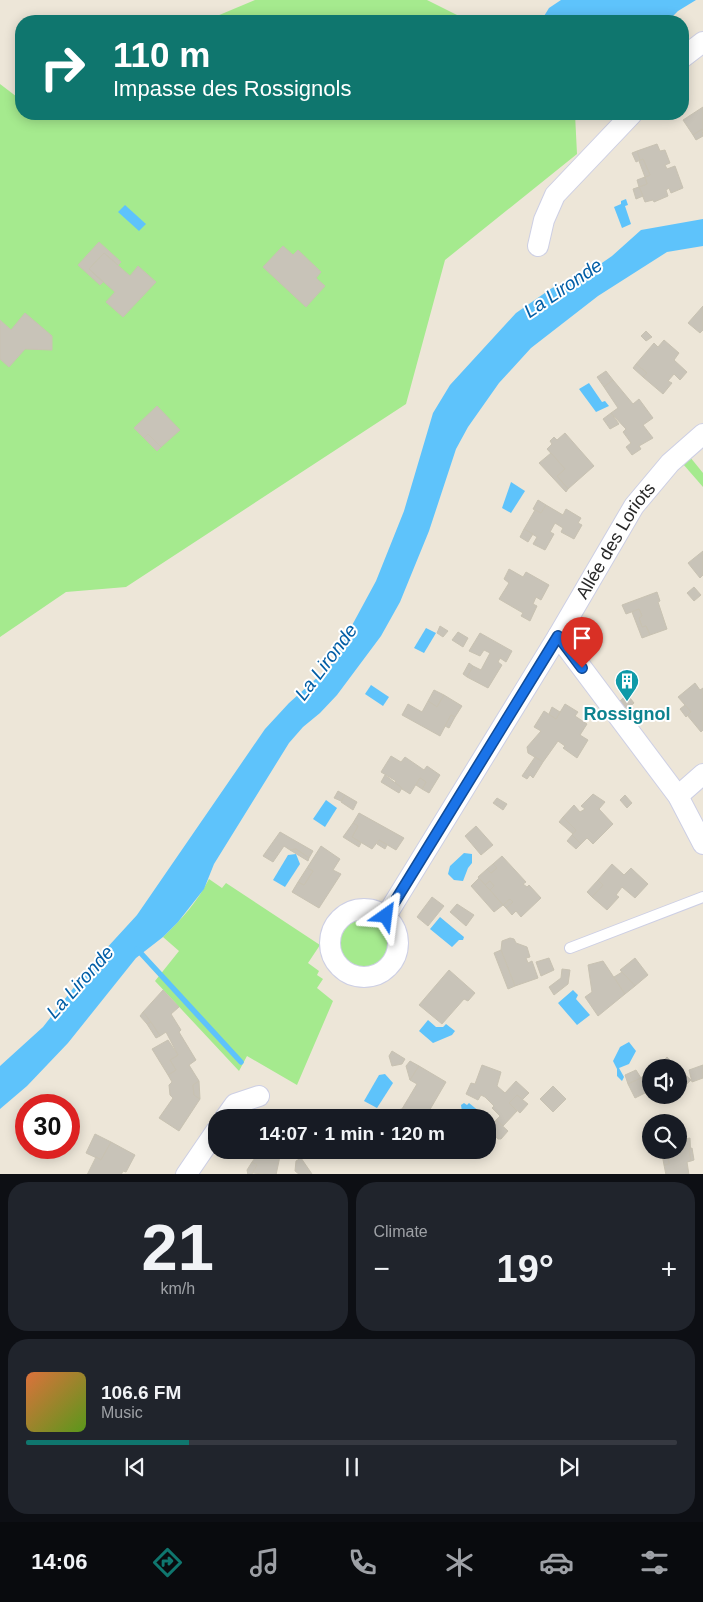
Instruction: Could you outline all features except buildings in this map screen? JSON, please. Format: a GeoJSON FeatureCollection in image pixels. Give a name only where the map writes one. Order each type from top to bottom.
{"type":"FeatureCollection","features":[{"type":"Feature","properties":{"kind":"street"},"geometry":{"type":"LineString","coordinates":[[689,53],[703,42]]}},
{"type":"Feature","properties":{"kind":"street"},"geometry":{"type":"LineString","coordinates":[[538,246],[544,220],[555,195],[626,120]]}},
{"type":"Feature","properties":{"kind":"street","name":"Allée des Loriots"},"geometry":{"type":"LineString","coordinates":[[386,916],[558,636],[634,506],[670,463],[703,434]]}},
{"type":"Feature","properties":{"kind":"street"},"geometry":{"type":"LineString","coordinates":[[558,636],[678,796],[703,844]]}},
{"type":"Feature","properties":{"kind":"street"},"geometry":{"type":"LineString","coordinates":[[678,796],[703,774]]}},
{"type":"Feature","properties":{"kind":"street"},"geometry":{"type":"LineString","coordinates":[[231,1109],[235,1104],[259,1096]]}},
{"type":"Feature","properties":{"kind":"street"},"geometry":{"type":"LineString","coordinates":[[186,1174],[208,1142]]}},
{"type":"Feature","properties":{"kind":"lane"},"geometry":{"type":"LineString","coordinates":[[570,948],[703,897]]}},
{"type":"Feature","properties":{"kind":"green space"},"geometry":{"type":"Polygon","coordinates":[[[255,0],[427,0],[457,15],[219,15],[255,0]]]}},
{"type":"Feature","properties":{"kind":"green space"},"geometry":{"type":"Polygon","coordinates":[[[0,84],[15,95],[15,120],[575,120],[577,154],[445,260],[406,404],[126,587],[66,592],[0,637],[0,84]]]}},
{"type":"Feature","properties":{"kind":"green space"},"geometry":{"type":"Polygon","coordinates":[[[690,457],[703,473],[703,487],[683,464],[690,457]]]}},
{"type":"Feature","properties":{"kind":"green space"},"geometry":{"type":"Polygon","coordinates":[[[209,879],[222,888],[226,883],[320,945],[308,963],[319,971],[317,975],[323,979],[317,988],[333,1001],[297,1085],[247,1056],[239,1071],[155,981],[179,951],[163,937],[189,910],[209,879]]]}},
{"type":"Feature","properties":{"kind":"green space"},"geometry":{"type":"Polygon","coordinates":[[[364,917],[374,919],[382,925],[388,933],[390,943],[388,953],[382,961],[374,967],[364,969],[354,967],[346,961],[340,953],[338,943],[340,933],[346,925],[354,919],[364,917]]]}},
{"type":"Feature","properties":{"kind":"water"},"geometry":{"type":"Polygon","coordinates":[[[561,0],[696,0],[674,15],[545,15],[549,8],[561,0]]]}},
{"type":"Feature","properties":{"kind":"water"},"geometry":{"type":"Polygon","coordinates":[[[626,199],[628,205],[625,206],[631,224],[622,228],[614,207],[626,199]]]}},
{"type":"Feature","properties":{"kind":"water"},"geometry":{"type":"Polygon","coordinates":[[[125,205],[146,224],[139,231],[118,212],[125,205]]]}},
{"type":"Feature","properties":{"kind":"water","name":"La Lironde"},"geometry":{"type":"Polygon","coordinates":[[[703,219],[703,246],[667,252],[598,296],[531,348],[499,383],[468,427],[456,449],[429,531],[400,602],[381,636],[337,695],[289,743],[214,864],[204,889],[178,922],[163,937],[136,958],[68,1043],[27,1086],[15,1094],[15,1096],[0,1109],[0,1066],[43,1027],[93,963],[137,915],[265,729],[289,703],[330,666],[376,581],[404,511],[433,413],[450,385],[516,313],[552,288],[586,274],[612,256],[641,230],[703,219]]]}},
{"type":"Feature","properties":{"kind":"water"},"geometry":{"type":"Polygon","coordinates":[[[589,383],[602,402],[605,401],[609,406],[596,412],[579,389],[589,383]]]}},
{"type":"Feature","properties":{"kind":"water"},"geometry":{"type":"Polygon","coordinates":[[[511,482],[525,491],[511,513],[502,508],[511,482]]]}},
{"type":"Feature","properties":{"kind":"water"},"geometry":{"type":"Polygon","coordinates":[[[426,628],[436,633],[424,653],[414,648],[426,628]]]}},
{"type":"Feature","properties":{"kind":"water"},"geometry":{"type":"Polygon","coordinates":[[[371,685],[389,697],[383,706],[365,694],[371,685]]]}},
{"type":"Feature","properties":{"kind":"water"},"geometry":{"type":"Polygon","coordinates":[[[326,800],[337,808],[325,827],[313,819],[326,800]]]}},
{"type":"Feature","properties":{"kind":"water"},"geometry":{"type":"Polygon","coordinates":[[[464,853],[472,854],[472,863],[463,881],[454,880],[448,874],[450,866],[464,853]]]}},
{"type":"Feature","properties":{"kind":"water"},"geometry":{"type":"Polygon","coordinates":[[[296,854],[300,864],[285,887],[273,880],[288,855],[296,854]]]}},
{"type":"Feature","properties":{"kind":"water"},"geometry":{"type":"Polygon","coordinates":[[[440,917],[464,937],[463,940],[459,940],[452,947],[430,929],[440,917]]]}},
{"type":"Feature","properties":{"kind":"water"},"geometry":{"type":"Polygon","coordinates":[[[573,990],[578,995],[576,999],[590,1015],[577,1025],[558,1003],[573,990]]]}},
{"type":"Feature","properties":{"kind":"water"},"geometry":{"type":"Polygon","coordinates":[[[428,1020],[436,1027],[443,1027],[446,1024],[455,1031],[452,1035],[433,1043],[419,1031],[428,1020]]]}},
{"type":"Feature","properties":{"kind":"water"},"geometry":{"type":"Polygon","coordinates":[[[629,1042],[636,1051],[629,1064],[619,1068],[624,1077],[622,1081],[617,1076],[617,1069],[613,1061],[620,1047],[629,1042]]]}},
{"type":"Feature","properties":{"kind":"water"},"geometry":{"type":"Polygon","coordinates":[[[385,1074],[393,1083],[377,1108],[364,1101],[379,1075],[385,1074]]]}},
{"type":"Feature","properties":{"kind":"water"},"geometry":{"type":"Polygon","coordinates":[[[469,1103],[476,1109],[462,1109],[461,1105],[469,1103]]]}},
{"type":"Feature","properties":{"kind":"waterway"},"geometry":{"type":"LineString","coordinates":[[137,949],[241,1062]]}},
{"type":"Feature","properties":{"kind":"place","name":"Rossignol"},"geometry":{"type":"Point","coordinates":[627,702]}},
{"type":"Feature","properties":{"kind":"route"},"geometry":{"type":"LineString","coordinates":[[386,916],[426,848],[558,636],[582,668]]}}]}
